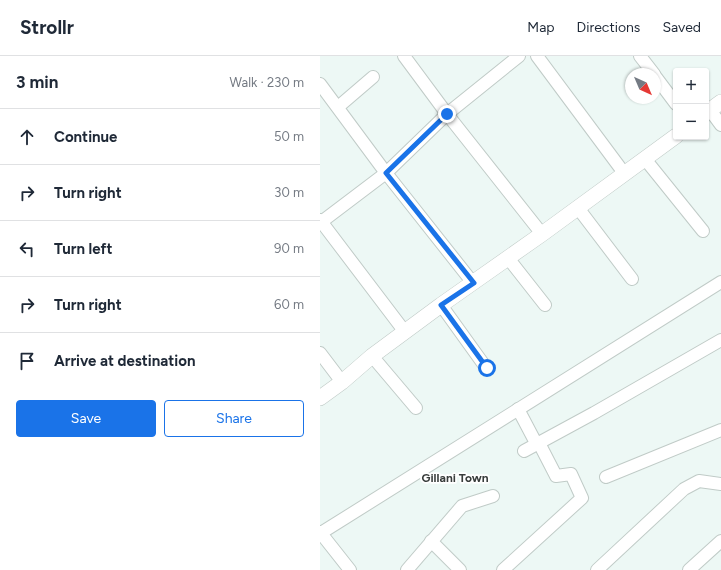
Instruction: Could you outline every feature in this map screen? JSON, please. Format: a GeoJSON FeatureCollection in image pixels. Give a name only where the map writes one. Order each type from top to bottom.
{"type":"FeatureCollection","features":[{"type":"Feature","properties":{"kind":"street"},"geometry":{"type":"LineString","coordinates":[[404,56],[447,114],[542,234]]}},
{"type":"Feature","properties":{"kind":"street"},"geometry":{"type":"LineString","coordinates":[[537,56],[624,173]]}},
{"type":"Feature","properties":{"kind":"street"},"geometry":{"type":"LineString","coordinates":[[640,56],[649,68]]}},
{"type":"Feature","properties":{"kind":"street"},"geometry":{"type":"LineString","coordinates":[[405,332],[320,222],[386,173],[447,114],[515,57]]}},
{"type":"Feature","properties":{"kind":"street"},"geometry":{"type":"LineString","coordinates":[[338,107],[373,77]]}},
{"type":"Feature","properties":{"kind":"street"},"geometry":{"type":"LineString","coordinates":[[320,84],[386,173],[474,283]]}},
{"type":"Feature","properties":{"kind":"street"},"geometry":{"type":"LineString","coordinates":[[661,84],[673,100]]}},
{"type":"Feature","properties":{"kind":"street"},"geometry":{"type":"LineString","coordinates":[[712,108],[721,125]]}},
{"type":"Feature","properties":{"kind":"street"},"geometry":{"type":"LineString","coordinates":[[320,398],[342,382],[372,356],[441,305],[474,283],[673,138]]}},
{"type":"Feature","properties":{"kind":"street"},"geometry":{"type":"LineString","coordinates":[[646,159],[704,231]]}},
{"type":"Feature","properties":{"kind":"street"},"geometry":{"type":"LineString","coordinates":[[578,208],[632,279]]}},
{"type":"Feature","properties":{"kind":"street"},"geometry":{"type":"LineString","coordinates":[[508,258],[545,305]]}},
{"type":"Feature","properties":{"kind":"street"},"geometry":{"type":"LineString","coordinates":[[350,570],[320,532],[721,282]]}},
{"type":"Feature","properties":{"kind":"street"},"geometry":{"type":"LineString","coordinates":[[441,305],[487,368]]}},
{"type":"Feature","properties":{"kind":"street"},"geometry":{"type":"LineString","coordinates":[[524,451],[721,340]]}},
{"type":"Feature","properties":{"kind":"street"},"geometry":{"type":"LineString","coordinates":[[320,353],[342,382]]}},
{"type":"Feature","properties":{"kind":"street"},"geometry":{"type":"LineString","coordinates":[[372,356],[416,408]]}},
{"type":"Feature","properties":{"kind":"street"},"geometry":{"type":"LineString","coordinates":[[504,570],[582,498],[571,474],[556,476],[518,409]]}},
{"type":"Feature","properties":{"kind":"street"},"geometry":{"type":"LineString","coordinates":[[606,477],[720,434]]}},
{"type":"Feature","properties":{"kind":"street"},"geometry":{"type":"LineString","coordinates":[[597,570],[684,489],[699,481],[721,484]]}},
{"type":"Feature","properties":{"kind":"street"},"geometry":{"type":"LineString","coordinates":[[407,570],[462,506],[493,496]]}},
{"type":"Feature","properties":{"kind":"street"},"geometry":{"type":"LineString","coordinates":[[431,541],[460,570]]}},
{"type":"Feature","properties":{"kind":"street"},"geometry":{"type":"LineString","coordinates":[[689,570],[721,541]]}},
{"type":"Feature","properties":{"kind":"district","name":"Gillani Town"},"geometry":{"type":"Point","coordinates":[455,478]}},
{"type":"Feature","properties":{"kind":"route"},"geometry":{"type":"LineString","coordinates":[[447,114],[386,173],[474,283],[441,305],[487,368]]}}]}
